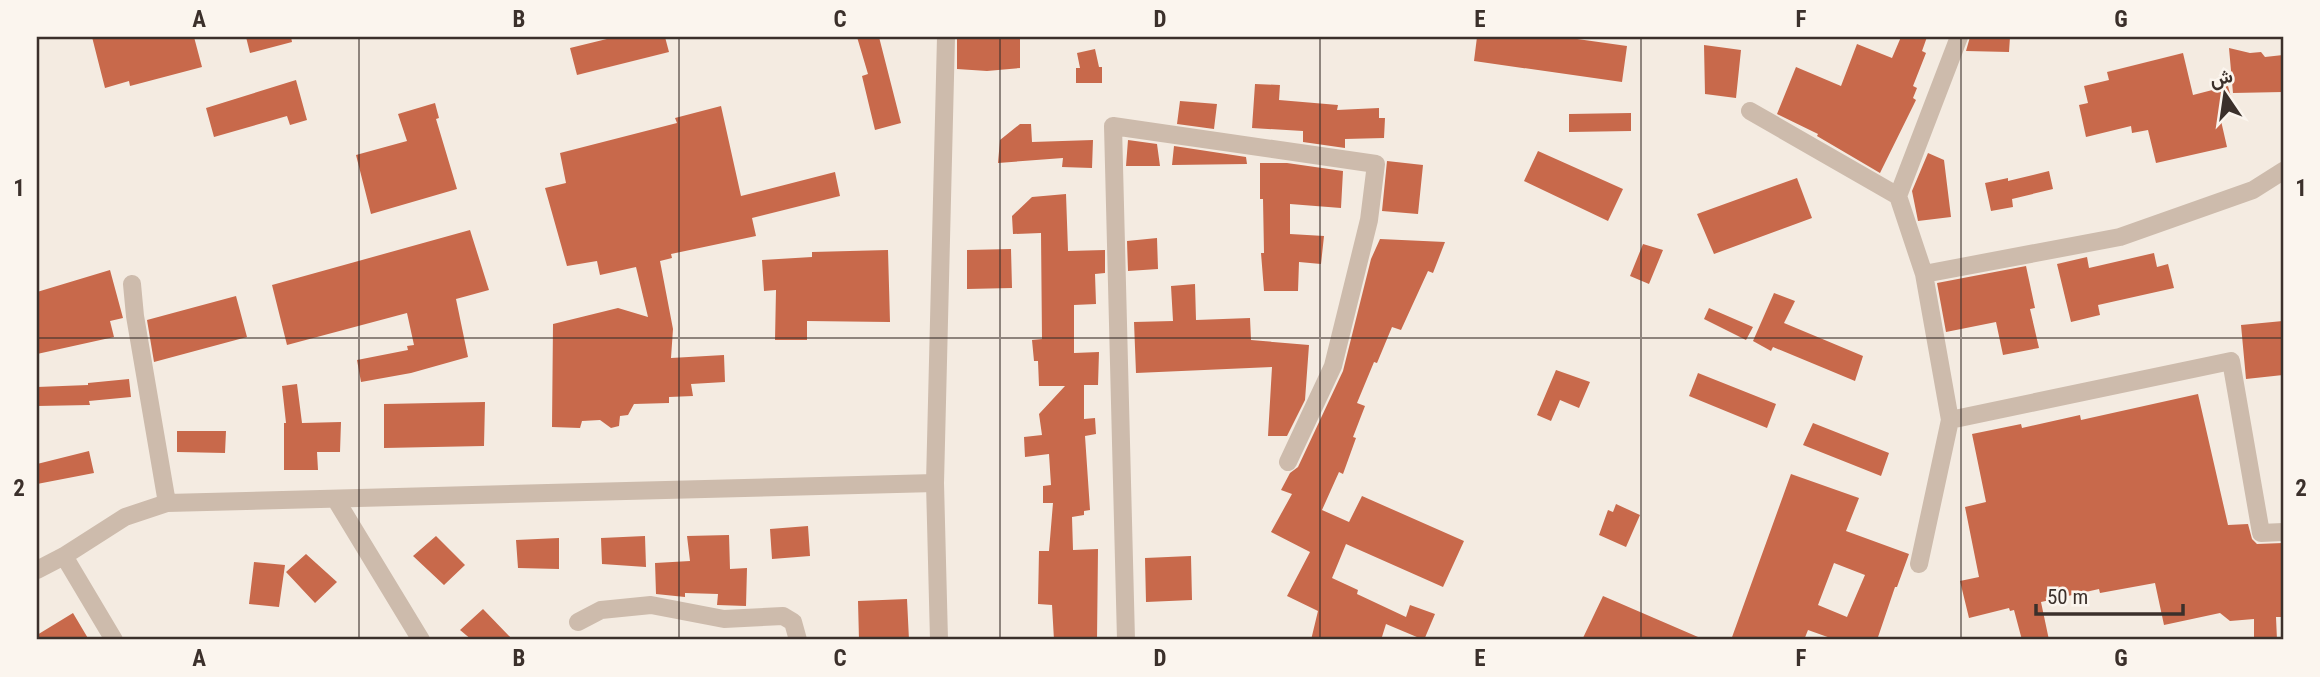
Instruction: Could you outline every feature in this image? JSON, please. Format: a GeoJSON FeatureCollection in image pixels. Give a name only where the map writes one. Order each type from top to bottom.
{"type":"FeatureCollection","features":[{"type":"Feature","properties":{"kind":"street"},"geometry":{"type":"LineString","coordinates":[[939,640],[935,483],[946,37]]}},
{"type":"Feature","properties":{"kind":"street"},"geometry":{"type":"LineString","coordinates":[[1919,564],[1950,419],[1924,274],[1898,196],[1959,37]]}},
{"type":"Feature","properties":{"kind":"street"},"geometry":{"type":"LineString","coordinates":[[1750,111],[1898,196]]}},
{"type":"Feature","properties":{"kind":"street"},"geometry":{"type":"LineString","coordinates":[[1126,640],[1113,126],[1376,164],[1369,220],[1333,366],[1288,462]]}},
{"type":"Feature","properties":{"kind":"street"},"geometry":{"type":"LineString","coordinates":[[1924,274],[2120,237],[2253,190],[2283,171]]}},
{"type":"Feature","properties":{"kind":"street"},"geometry":{"type":"LineString","coordinates":[[132,284],[167,503]]}},
{"type":"Feature","properties":{"kind":"street"},"geometry":{"type":"LineString","coordinates":[[1950,419],[2231,361],[2261,533],[2283,532]]}},
{"type":"Feature","properties":{"kind":"street"},"geometry":{"type":"LineString","coordinates":[[37,570],[125,517],[167,503],[935,483]]}},
{"type":"Feature","properties":{"kind":"street"},"geometry":{"type":"LineString","coordinates":[[336,500],[421,640]]}},
{"type":"Feature","properties":{"kind":"street"},"geometry":{"type":"LineString","coordinates":[[64,556],[114,640]]}},
{"type":"Feature","properties":{"kind":"street"},"geometry":{"type":"LineString","coordinates":[[578,622],[601,610],[651,605],[724,619],[783,616],[793,622],[798,640]]}},
{"type":"Feature","properties":{"kind":"building"},"geometry":{"type":"Polygon","coordinates":[[[92,37],[194,37],[202,67],[130,86],[129,81],[105,88],[92,37]]]}},
{"type":"Feature","properties":{"kind":"building"},"geometry":{"type":"Polygon","coordinates":[[[246,37],[291,37],[292,42],[250,53],[246,37]]]}},
{"type":"Feature","properties":{"kind":"building"},"geometry":{"type":"Polygon","coordinates":[[[615,37],[665,37],[669,52],[577,75],[570,48],[615,37]]]}},
{"type":"Feature","properties":{"kind":"building"},"geometry":{"type":"Polygon","coordinates":[[[857,37],[879,37],[901,123],[875,130],[862,76],[868,74],[857,37]]]}},
{"type":"Feature","properties":{"kind":"building"},"geometry":{"type":"Polygon","coordinates":[[[957,37],[1020,37],[1020,68],[987,71],[957,69],[957,37]]]}},
{"type":"Feature","properties":{"kind":"building"},"geometry":{"type":"Polygon","coordinates":[[[1477,37],[1563,37],[1627,46],[1622,82],[1474,61],[1477,37]]]}},
{"type":"Feature","properties":{"kind":"building"},"geometry":{"type":"Polygon","coordinates":[[[1901,37],[1927,37],[1922,51],[1926,53],[1913,86],[1917,88],[1913,98],[1916,100],[1880,173],[1817,136],[1818,134],[1777,114],[1796,67],[1841,86],[1857,44],[1892,58],[1901,37]]]}},
{"type":"Feature","properties":{"kind":"building"},"geometry":{"type":"Polygon","coordinates":[[[1970,37],[2010,37],[2009,52],[1966,51],[1970,37]]]}},
{"type":"Feature","properties":{"kind":"building"},"geometry":{"type":"Polygon","coordinates":[[[1704,45],[1741,50],[1736,98],[1705,94],[1704,45]]]}},
{"type":"Feature","properties":{"kind":"building"},"geometry":{"type":"Polygon","coordinates":[[[2229,48],[2250,53],[2261,52],[2265,57],[2283,55],[2283,92],[2233,93],[2229,48]]]}},
{"type":"Feature","properties":{"kind":"building"},"geometry":{"type":"Polygon","coordinates":[[[1095,49],[1099,67],[1102,67],[1102,83],[1076,83],[1076,68],[1080,68],[1077,53],[1095,49]]]}},
{"type":"Feature","properties":{"kind":"building"},"geometry":{"type":"Polygon","coordinates":[[[2183,53],[2193,95],[2228,86],[2234,108],[2219,112],[2227,147],[2156,163],[2148,130],[2132,133],[2131,126],[2086,137],[2079,105],[2088,103],[2084,86],[2109,80],[2107,72],[2183,53]]]}},
{"type":"Feature","properties":{"kind":"building"},"geometry":{"type":"Polygon","coordinates":[[[296,80],[307,120],[290,125],[287,116],[214,137],[206,108],[296,80]]]}},
{"type":"Feature","properties":{"kind":"building"},"geometry":{"type":"Polygon","coordinates":[[[1255,84],[1280,85],[1279,100],[1338,105],[1337,110],[1379,108],[1379,118],[1385,118],[1384,138],[1345,139],[1345,148],[1303,142],[1303,131],[1252,128],[1255,84]]]}},
{"type":"Feature","properties":{"kind":"building"},"geometry":{"type":"Polygon","coordinates":[[[1180,101],[1217,104],[1214,129],[1177,124],[1180,101]]]}},
{"type":"Feature","properties":{"kind":"building"},"geometry":{"type":"Polygon","coordinates":[[[435,103],[439,118],[436,119],[457,189],[371,214],[356,155],[407,141],[398,114],[435,103]]]}},
{"type":"Feature","properties":{"kind":"building"},"geometry":{"type":"Polygon","coordinates":[[[721,106],[741,196],[835,172],[840,196],[752,218],[756,236],[671,254],[672,258],[660,261],[673,329],[671,358],[724,355],[725,382],[691,384],[693,396],[669,397],[669,403],[634,404],[628,415],[620,416],[619,426],[611,428],[600,420],[582,421],[580,428],[552,427],[553,324],[618,308],[648,317],[636,267],[600,275],[597,261],[567,266],[545,188],[566,183],[560,153],[677,123],[675,118],[721,106]]]}},
{"type":"Feature","properties":{"kind":"building"},"geometry":{"type":"Polygon","coordinates":[[[1631,113],[1631,131],[1569,132],[1569,114],[1631,113]]]}},
{"type":"Feature","properties":{"kind":"building"},"geometry":{"type":"Polygon","coordinates":[[[1020,124],[1031,124],[1032,142],[1093,140],[1092,168],[1062,167],[1063,158],[998,163],[1000,140],[1020,124]]]}},
{"type":"Feature","properties":{"kind":"building"},"geometry":{"type":"Polygon","coordinates":[[[1128,140],[1157,144],[1160,166],[1126,166],[1128,140]]]}},
{"type":"Feature","properties":{"kind":"building"},"geometry":{"type":"Polygon","coordinates":[[[1174,146],[1246,157],[1247,164],[1172,165],[1174,146]]]}},
{"type":"Feature","properties":{"kind":"building"},"geometry":{"type":"Polygon","coordinates":[[[1538,151],[1623,189],[1608,221],[1524,181],[1538,151]]]}},
{"type":"Feature","properties":{"kind":"building"},"geometry":{"type":"Polygon","coordinates":[[[1928,153],[1944,160],[1951,217],[1918,221],[1912,191],[1928,153]]]}},
{"type":"Feature","properties":{"kind":"building"},"geometry":{"type":"Polygon","coordinates":[[[1387,161],[1423,165],[1418,214],[1382,211],[1387,161]]]}},
{"type":"Feature","properties":{"kind":"building"},"geometry":{"type":"Polygon","coordinates":[[[1260,163],[1287,163],[1343,171],[1341,208],[1290,204],[1290,234],[1324,236],[1321,264],[1299,262],[1298,291],[1264,291],[1260,163]]]}},
{"type":"Feature","properties":{"kind":"building"},"geometry":{"type":"Polygon","coordinates":[[[2049,171],[2053,189],[2012,199],[2013,207],[1991,211],[1985,183],[2008,178],[2008,181],[2049,171]]]}},
{"type":"Feature","properties":{"kind":"building"},"geometry":{"type":"Polygon","coordinates":[[[1797,178],[1812,218],[1714,254],[1697,214],[1797,178]]]}},
{"type":"Feature","properties":{"kind":"building"},"geometry":{"type":"Polygon","coordinates":[[[1066,194],[1068,251],[1105,250],[1105,273],[1095,274],[1096,304],[1074,305],[1074,353],[1099,352],[1098,385],[1084,385],[1084,419],[1095,418],[1096,434],[1085,436],[1090,510],[1084,511],[1084,515],[1072,517],[1073,550],[1098,549],[1097,640],[1054,640],[1052,605],[1038,604],[1039,551],[1049,551],[1053,503],[1043,503],[1043,486],[1051,485],[1049,454],[1025,457],[1024,437],[1042,435],[1039,414],[1065,386],[1039,386],[1038,361],[1034,361],[1032,340],[1042,339],[1041,233],[1013,234],[1012,216],[1032,197],[1066,194]]]}},
{"type":"Feature","properties":{"kind":"building"},"geometry":{"type":"Polygon","coordinates":[[[470,230],[489,290],[456,299],[468,357],[411,373],[361,382],[357,360],[408,350],[407,346],[414,345],[407,313],[287,345],[272,285],[470,230]]]}},
{"type":"Feature","properties":{"kind":"building"},"geometry":{"type":"Polygon","coordinates":[[[1157,238],[1158,269],[1128,271],[1127,241],[1157,238]]]}},
{"type":"Feature","properties":{"kind":"building"},"geometry":{"type":"Polygon","coordinates":[[[1380,239],[1445,242],[1433,273],[1428,271],[1401,330],[1392,327],[1377,363],[1374,362],[1357,403],[1365,406],[1353,437],[1356,438],[1343,474],[1339,472],[1322,510],[1349,522],[1362,496],[1464,541],[1443,587],[1346,544],[1332,578],[1358,590],[1357,594],[1406,617],[1410,605],[1435,614],[1424,640],[1386,624],[1381,640],[1311,640],[1318,611],[1287,596],[1310,552],[1271,532],[1292,494],[1281,490],[1290,473],[1298,467],[1343,371],[1371,259],[1380,239]]]}},
{"type":"Feature","properties":{"kind":"building"},"geometry":{"type":"Polygon","coordinates":[[[1643,244],[1663,250],[1649,284],[1630,276],[1643,244]]]}},
{"type":"Feature","properties":{"kind":"building"},"geometry":{"type":"Polygon","coordinates":[[[1011,249],[1012,288],[967,289],[967,250],[1011,249]]]}},
{"type":"Feature","properties":{"kind":"building"},"geometry":{"type":"Polygon","coordinates":[[[888,250],[890,322],[807,321],[807,340],[775,340],[776,290],[764,291],[762,260],[812,257],[812,252],[888,250]]]}},
{"type":"Feature","properties":{"kind":"building"},"geometry":{"type":"Polygon","coordinates":[[[2154,253],[2157,267],[2168,264],[2174,288],[2098,305],[2100,315],[2071,322],[2057,264],[2087,257],[2089,268],[2154,253]]]}},
{"type":"Feature","properties":{"kind":"building"},"geometry":{"type":"Polygon","coordinates":[[[2026,266],[2035,308],[2030,309],[2039,348],[2003,355],[1996,322],[1946,332],[1937,283],[2026,266]]]}},
{"type":"Feature","properties":{"kind":"building"},"geometry":{"type":"Polygon","coordinates":[[[110,270],[123,318],[110,321],[114,337],[37,354],[37,292],[110,270]]]}},
{"type":"Feature","properties":{"kind":"building"},"geometry":{"type":"Polygon","coordinates":[[[1195,284],[1196,320],[1250,318],[1251,340],[1309,345],[1305,400],[1287,436],[1268,436],[1272,367],[1136,373],[1134,322],[1173,321],[1171,286],[1195,284]]]}},
{"type":"Feature","properties":{"kind":"building"},"geometry":{"type":"Polygon","coordinates":[[[1774,293],[1795,301],[1784,323],[1863,356],[1855,381],[1773,347],[1771,351],[1753,341],[1774,293]]]}},
{"type":"Feature","properties":{"kind":"building"},"geometry":{"type":"Polygon","coordinates":[[[236,296],[247,337],[154,362],[147,320],[236,296]]]}},
{"type":"Feature","properties":{"kind":"building"},"geometry":{"type":"Polygon","coordinates":[[[1709,308],[1753,327],[1746,340],[1704,319],[1709,308]]]}},
{"type":"Feature","properties":{"kind":"building"},"geometry":{"type":"Polygon","coordinates":[[[2283,321],[2283,375],[2246,379],[2241,325],[2283,321]]]}},
{"type":"Feature","properties":{"kind":"building"},"geometry":{"type":"Polygon","coordinates":[[[1556,370],[1590,382],[1579,408],[1560,400],[1551,421],[1537,415],[1556,370]]]}},
{"type":"Feature","properties":{"kind":"building"},"geometry":{"type":"Polygon","coordinates":[[[1698,373],[1776,404],[1767,428],[1689,396],[1698,373]]]}},
{"type":"Feature","properties":{"kind":"building"},"geometry":{"type":"Polygon","coordinates":[[[129,379],[131,397],[89,401],[90,405],[37,406],[37,387],[88,385],[129,379]]]}},
{"type":"Feature","properties":{"kind":"building"},"geometry":{"type":"Polygon","coordinates":[[[297,384],[302,423],[341,422],[340,452],[317,452],[318,470],[284,470],[286,423],[282,386],[297,384]]]}},
{"type":"Feature","properties":{"kind":"building"},"geometry":{"type":"Polygon","coordinates":[[[2198,394],[2228,525],[2248,524],[2252,539],[2257,544],[2283,543],[2283,617],[2276,617],[2277,640],[2254,640],[2254,619],[2230,621],[2220,613],[2164,625],[2155,583],[2100,593],[2099,589],[2041,602],[2049,640],[2022,640],[2014,610],[2010,611],[2009,608],[1969,618],[1960,581],[1979,577],[1965,507],[1986,502],[1972,434],[2021,424],[2022,428],[2080,415],[2081,420],[2198,394]]]}},
{"type":"Feature","properties":{"kind":"building"},"geometry":{"type":"Polygon","coordinates":[[[485,402],[484,446],[384,448],[384,404],[485,402]]]}},
{"type":"Feature","properties":{"kind":"building"},"geometry":{"type":"Polygon","coordinates":[[[1813,423],[1889,453],[1881,476],[1803,445],[1813,423]]]}},
{"type":"Feature","properties":{"kind":"building"},"geometry":{"type":"Polygon","coordinates":[[[177,431],[226,431],[225,453],[177,452],[177,431]]]}},
{"type":"Feature","properties":{"kind":"building"},"geometry":{"type":"Polygon","coordinates":[[[89,451],[94,473],[37,484],[37,464],[89,451]]]}},
{"type":"Feature","properties":{"kind":"building"},"geometry":{"type":"Polygon","coordinates":[[[1791,474],[1859,498],[1846,531],[1909,554],[1877,640],[1836,640],[1808,630],[1804,640],[1731,640],[1791,474]],[[1834,563],[1818,605],[1847,617],[1865,575],[1834,563]]]}},
{"type":"Feature","properties":{"kind":"building"},"geometry":{"type":"Polygon","coordinates":[[[1616,504],[1640,515],[1626,547],[1599,535],[1608,510],[1613,512],[1616,504]]]}},
{"type":"Feature","properties":{"kind":"building"},"geometry":{"type":"Polygon","coordinates":[[[808,526],[810,556],[772,559],[770,529],[808,526]]]}},
{"type":"Feature","properties":{"kind":"building"},"geometry":{"type":"Polygon","coordinates":[[[729,535],[730,569],[747,568],[746,606],[717,605],[718,594],[685,593],[685,597],[656,594],[655,563],[690,561],[687,536],[729,535]]]}},
{"type":"Feature","properties":{"kind":"building"},"geometry":{"type":"Polygon","coordinates":[[[436,536],[465,565],[444,585],[413,556],[436,536]]]}},
{"type":"Feature","properties":{"kind":"building"},"geometry":{"type":"Polygon","coordinates":[[[645,536],[646,567],[602,564],[601,538],[645,536]]]}},
{"type":"Feature","properties":{"kind":"building"},"geometry":{"type":"Polygon","coordinates":[[[559,538],[559,569],[518,568],[516,540],[559,538]]]}},
{"type":"Feature","properties":{"kind":"building"},"geometry":{"type":"Polygon","coordinates":[[[306,554],[337,582],[315,603],[286,572],[306,554]]]}},
{"type":"Feature","properties":{"kind":"building"},"geometry":{"type":"Polygon","coordinates":[[[1191,556],[1192,600],[1146,602],[1145,558],[1191,556]]]}},
{"type":"Feature","properties":{"kind":"building"},"geometry":{"type":"Polygon","coordinates":[[[254,562],[285,565],[279,607],[249,604],[254,562]]]}},
{"type":"Feature","properties":{"kind":"building"},"geometry":{"type":"Polygon","coordinates":[[[1603,596],[1705,640],[1582,640],[1603,596]]]}},
{"type":"Feature","properties":{"kind":"building"},"geometry":{"type":"Polygon","coordinates":[[[907,599],[909,640],[859,640],[858,601],[907,599]]]}},
{"type":"Feature","properties":{"kind":"building"},"geometry":{"type":"Polygon","coordinates":[[[483,609],[513,640],[472,640],[460,630],[483,609]]]}},
{"type":"Feature","properties":{"kind":"building"},"geometry":{"type":"Polygon","coordinates":[[[73,613],[89,640],[37,640],[37,635],[73,613]]]}}]}
